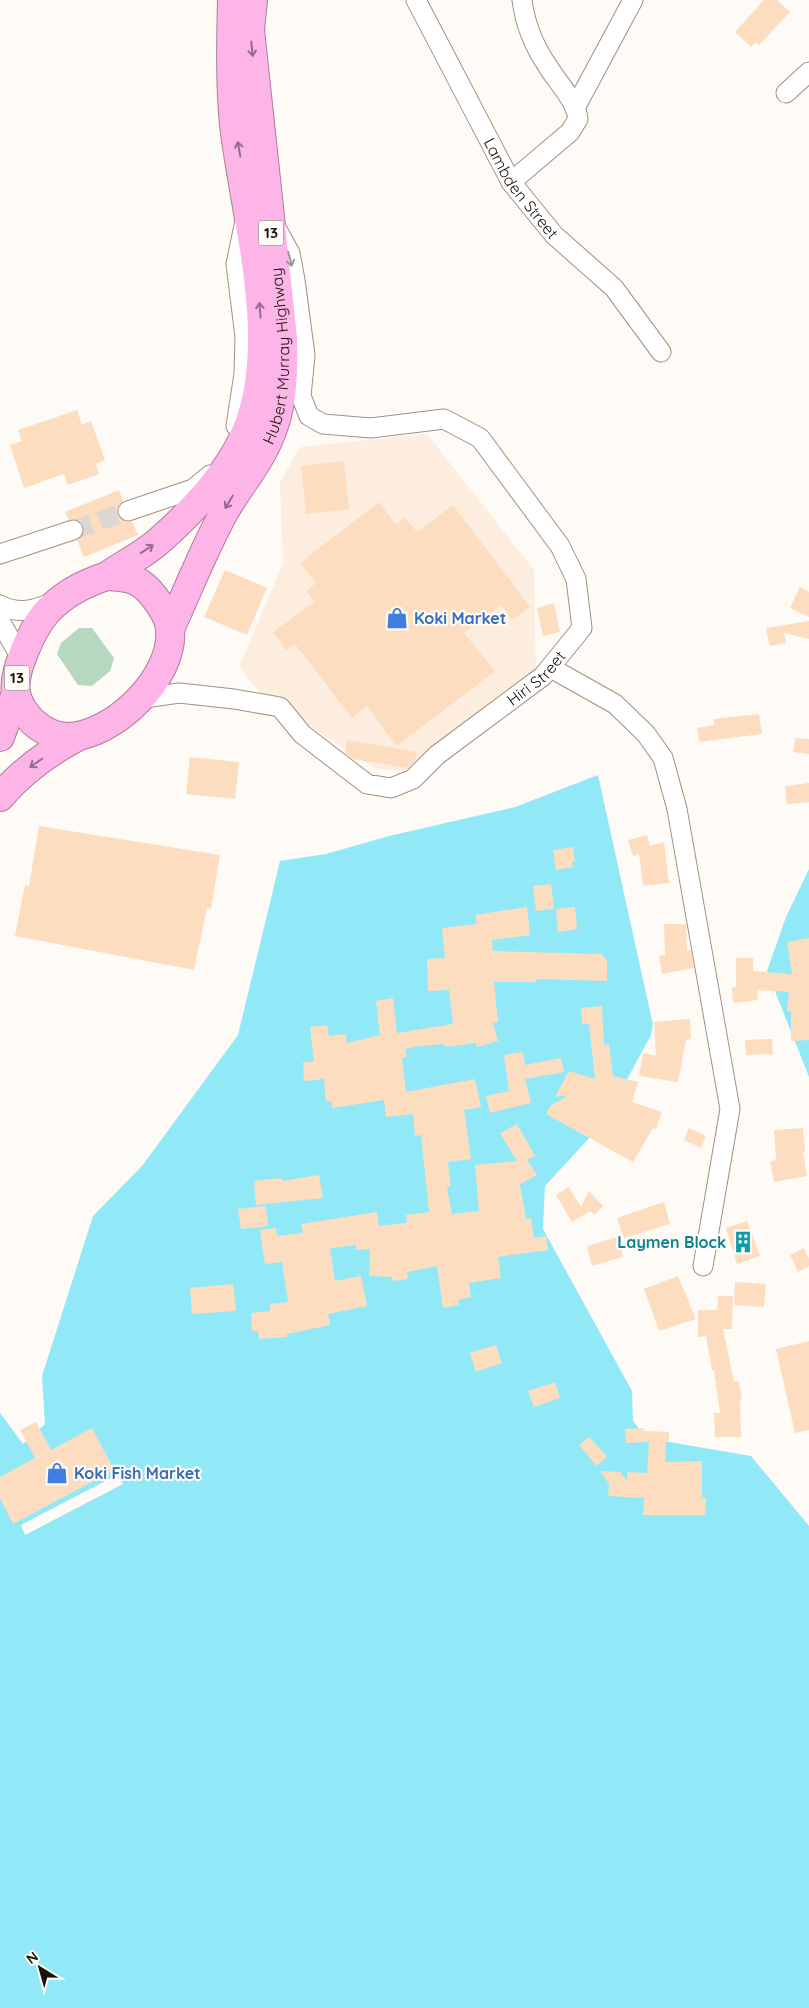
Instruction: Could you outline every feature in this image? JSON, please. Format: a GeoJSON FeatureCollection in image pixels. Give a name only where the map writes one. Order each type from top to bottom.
{"type":"FeatureCollection","features":[{"type":"Feature","properties":{"kind":"highway","name":"Hubert Murray Highway"},"geometry":{"type":"LineString","coordinates":[[232,0],[230,58],[234,125],[258,210],[283,338],[284,365],[278,413],[267,444],[229,501],[207,543],[195,577],[170,629],[166,654],[156,679],[121,717],[97,730],[77,737],[63,737],[41,729],[26,714],[16,693],[22,660],[30,640],[46,612],[86,582],[107,576],[159,541],[196,504],[233,458],[248,427],[261,377],[263,354],[258,210],[250,30],[253,0]]}},
{"type":"Feature","properties":{"kind":"highway","name":"Hubert Murray Highway"},"geometry":{"type":"LineString","coordinates":[[107,576],[128,577],[146,586],[163,608],[170,629]]}},
{"type":"Feature","properties":{"kind":"highway"},"geometry":{"type":"LineString","coordinates":[[0,737],[16,693]]}},
{"type":"Feature","properties":{"kind":"highway"},"geometry":{"type":"LineString","coordinates":[[0,797],[16,778],[77,737]]}},
{"type":"Feature","properties":{"kind":"street","name":"Lambden Street"},"geometry":{"type":"LineString","coordinates":[[416,0],[511,182],[554,235],[614,288],[661,352]]}},
{"type":"Feature","properties":{"kind":"street"},"geometry":{"type":"LineString","coordinates":[[511,182],[570,132],[577,122],[575,108],[541,55],[524,18],[522,0]]}},
{"type":"Feature","properties":{"kind":"street"},"geometry":{"type":"LineString","coordinates":[[575,108],[633,0]]}},
{"type":"Feature","properties":{"kind":"street"},"geometry":{"type":"LineString","coordinates":[[786,93],[809,72]]}},
{"type":"Feature","properties":{"kind":"street","name":"Hiri Street"},"geometry":{"type":"LineString","coordinates":[[138,699],[179,693],[234,699],[280,707],[302,734],[367,784],[391,788],[413,779],[437,755],[552,668],[582,628],[576,579],[560,546],[480,438],[444,419],[371,428],[322,424],[310,416],[301,396],[305,355],[290,253],[258,210]]}},
{"type":"Feature","properties":{"kind":"street"},"geometry":{"type":"LineString","coordinates":[[128,511],[193,489],[208,477],[238,421],[244,374],[245,337],[236,264],[258,210]]}},
{"type":"Feature","properties":{"kind":"street"},"geometry":{"type":"LineString","coordinates":[[0,554],[73,530]]}},
{"type":"Feature","properties":{"kind":"street"},"geometry":{"type":"LineString","coordinates":[[0,605],[11,611],[35,610],[66,597]]}},
{"type":"Feature","properties":{"kind":"street"},"geometry":{"type":"LineString","coordinates":[[0,621],[22,660]]}},
{"type":"Feature","properties":{"kind":"street"},"geometry":{"type":"LineString","coordinates":[[552,668],[615,704],[646,734],[663,758],[677,809],[730,1109],[703,1266]]}},
{"type":"Feature","properties":{"kind":"shaded area","name":"Koki Market"},"geometry":{"type":"Polygon","coordinates":[[[427,434],[534,570],[536,675],[407,771],[376,769],[262,695],[239,667],[283,563],[280,482],[300,447],[427,434]]]}},
{"type":"Feature","properties":{"kind":"green space"},"geometry":{"type":"Polygon","coordinates":[[[79,628],[92,628],[114,658],[110,671],[92,686],[78,685],[57,654],[61,643],[79,628]]]}},
{"type":"Feature","properties":{"kind":"water"},"geometry":{"type":"Polygon","coordinates":[[[598,775],[653,1025],[651,1035],[604,1122],[545,1186],[543,1229],[632,1391],[633,1421],[646,1438],[751,1456],[809,1526],[809,2008],[0,2008],[0,1413],[23,1444],[45,1424],[42,1376],[93,1216],[142,1166],[238,1035],[280,861],[326,854],[389,836],[515,807],[598,775]]]}},
{"type":"Feature","properties":{"kind":"water"},"geometry":{"type":"Polygon","coordinates":[[[809,869],[809,1077],[767,971],[786,917],[809,869]]]}},
{"type":"Feature","properties":{"kind":"pier"},"geometry":{"type":"Polygon","coordinates":[[[117,1475],[123,1484],[25,1535],[21,1525],[117,1475]]]}},
{"type":"Feature","properties":{"kind":"building"},"geometry":{"type":"Polygon","coordinates":[[[764,0],[777,0],[790,12],[759,45],[756,42],[751,47],[735,32],[764,0]]]}},
{"type":"Feature","properties":{"kind":"building"},"geometry":{"type":"Polygon","coordinates":[[[77,410],[82,425],[91,421],[105,460],[96,464],[99,474],[68,485],[64,474],[24,488],[10,445],[22,441],[18,430],[77,410]]]}},
{"type":"Feature","properties":{"kind":"building"},"geometry":{"type":"Polygon","coordinates":[[[344,461],[349,509],[306,514],[301,466],[344,461]]]}},
{"type":"Feature","properties":{"kind":"building"},"geometry":{"type":"Polygon","coordinates":[[[119,490],[123,501],[117,508],[118,515],[125,522],[132,522],[138,535],[84,557],[77,540],[84,533],[83,526],[76,519],[69,520],[65,512],[119,490]]]}},
{"type":"Feature","properties":{"kind":"building"},"geometry":{"type":"Polygon","coordinates":[[[379,502],[396,525],[405,517],[417,532],[453,505],[530,607],[512,620],[501,605],[464,633],[495,671],[397,746],[367,706],[352,718],[295,644],[286,650],[273,632],[314,602],[306,591],[316,583],[300,563],[379,502]]]}},
{"type":"Feature","properties":{"kind":"building"},"geometry":{"type":"Polygon","coordinates":[[[225,570],[267,588],[247,635],[204,617],[225,570]]]}},
{"type":"Feature","properties":{"kind":"building"},"geometry":{"type":"Polygon","coordinates":[[[800,587],[809,592],[809,617],[790,608],[800,587]]]}},
{"type":"Feature","properties":{"kind":"building"},"geometry":{"type":"Polygon","coordinates":[[[554,603],[560,632],[543,636],[537,608],[554,603]]]}},
{"type":"Feature","properties":{"kind":"building"},"geometry":{"type":"Polygon","coordinates":[[[809,621],[809,639],[784,633],[786,643],[770,646],[766,628],[809,621]]]}},
{"type":"Feature","properties":{"kind":"building"},"geometry":{"type":"Polygon","coordinates":[[[759,714],[762,734],[699,742],[697,728],[714,725],[714,719],[759,714]]]}},
{"type":"Feature","properties":{"kind":"building"},"geometry":{"type":"Polygon","coordinates":[[[795,738],[809,739],[809,754],[793,752],[795,738]]]}},
{"type":"Feature","properties":{"kind":"building"},"geometry":{"type":"Polygon","coordinates":[[[347,740],[417,752],[415,761],[408,768],[353,759],[345,753],[347,740]]]}},
{"type":"Feature","properties":{"kind":"building"},"geometry":{"type":"Polygon","coordinates":[[[190,757],[239,762],[235,799],[186,794],[190,757]]]}},
{"type":"Feature","properties":{"kind":"building"},"geometry":{"type":"Polygon","coordinates":[[[809,783],[809,802],[787,804],[785,786],[809,783]]]}},
{"type":"Feature","properties":{"kind":"building"},"geometry":{"type":"Polygon","coordinates":[[[39,826],[220,855],[211,909],[207,908],[194,970],[15,936],[25,885],[29,886],[39,826]]]}},
{"type":"Feature","properties":{"kind":"building"},"geometry":{"type":"Polygon","coordinates":[[[647,835],[650,846],[664,842],[669,883],[643,886],[639,854],[633,856],[628,840],[647,835]]]}},
{"type":"Feature","properties":{"kind":"building"},"geometry":{"type":"Polygon","coordinates":[[[573,847],[575,861],[572,861],[573,867],[556,870],[553,850],[573,847]]]}},
{"type":"Feature","properties":{"kind":"building"},"geometry":{"type":"Polygon","coordinates":[[[551,884],[554,909],[536,911],[533,886],[551,884]]]}},
{"type":"Feature","properties":{"kind":"building"},"geometry":{"type":"Polygon","coordinates":[[[527,907],[530,935],[492,940],[493,951],[602,954],[607,962],[607,981],[536,979],[536,982],[494,982],[498,1022],[493,1023],[498,1041],[477,1047],[476,1043],[445,1047],[444,1044],[420,1046],[405,1049],[407,1057],[402,1058],[406,1092],[475,1079],[481,1107],[464,1110],[471,1159],[448,1162],[451,1186],[447,1187],[452,1214],[479,1211],[475,1165],[517,1161],[500,1133],[517,1124],[535,1156],[527,1160],[537,1175],[520,1184],[526,1219],[531,1218],[534,1238],[546,1236],[548,1250],[498,1257],[501,1278],[469,1283],[471,1297],[458,1300],[459,1305],[443,1308],[437,1266],[407,1272],[408,1279],[393,1281],[392,1277],[369,1276],[370,1249],[356,1250],[356,1245],[330,1248],[335,1281],[361,1276],[367,1306],[328,1314],[330,1325],[287,1334],[287,1337],[259,1339],[258,1331],[252,1331],[251,1313],[270,1311],[270,1304],[288,1302],[282,1262],[265,1264],[260,1230],[276,1228],[277,1236],[303,1233],[301,1224],[377,1212],[379,1226],[407,1223],[406,1215],[429,1212],[421,1135],[415,1136],[413,1114],[386,1117],[384,1100],[332,1108],[332,1101],[326,1101],[324,1079],[304,1081],[303,1062],[314,1062],[310,1027],[327,1025],[329,1036],[346,1034],[347,1043],[380,1035],[376,1001],[393,998],[397,1033],[453,1024],[449,990],[428,991],[427,959],[445,958],[442,928],[477,924],[475,915],[527,907]]]}},
{"type":"Feature","properties":{"kind":"building"},"geometry":{"type":"Polygon","coordinates":[[[575,907],[577,929],[558,932],[556,909],[575,907]]]}},
{"type":"Feature","properties":{"kind":"building"},"geometry":{"type":"Polygon","coordinates":[[[664,924],[686,924],[687,951],[691,950],[694,968],[662,974],[659,956],[665,955],[664,924]]]}},
{"type":"Feature","properties":{"kind":"building"},"geometry":{"type":"Polygon","coordinates":[[[809,938],[809,1040],[791,1041],[791,1011],[787,1011],[789,992],[757,990],[758,1000],[733,1003],[732,988],[736,987],[736,958],[753,958],[753,971],[792,974],[787,942],[809,938]]]}},
{"type":"Feature","properties":{"kind":"building"},"geometry":{"type":"Polygon","coordinates":[[[602,1006],[604,1045],[609,1044],[613,1076],[638,1082],[632,1102],[662,1112],[656,1129],[653,1128],[633,1162],[546,1114],[551,1105],[566,1097],[565,1095],[555,1097],[569,1071],[595,1079],[589,1024],[582,1024],[581,1008],[602,1006]]]}},
{"type":"Feature","properties":{"kind":"building"},"geometry":{"type":"Polygon","coordinates":[[[690,1019],[691,1039],[686,1040],[678,1082],[639,1076],[643,1053],[656,1056],[654,1022],[690,1019]]]}},
{"type":"Feature","properties":{"kind":"building"},"geometry":{"type":"Polygon","coordinates":[[[772,1039],[773,1054],[746,1055],[745,1040],[772,1039]]]}},
{"type":"Feature","properties":{"kind":"building"},"geometry":{"type":"Polygon","coordinates":[[[523,1052],[525,1065],[561,1058],[564,1072],[525,1079],[531,1103],[490,1113],[486,1096],[509,1091],[504,1055],[523,1052]]]}},
{"type":"Feature","properties":{"kind":"building"},"geometry":{"type":"Polygon","coordinates":[[[689,1128],[706,1136],[701,1148],[684,1140],[689,1128]]]}},
{"type":"Feature","properties":{"kind":"building"},"geometry":{"type":"Polygon","coordinates":[[[803,1128],[805,1152],[803,1152],[807,1176],[774,1182],[770,1161],[776,1160],[774,1130],[803,1128]]]}},
{"type":"Feature","properties":{"kind":"building"},"geometry":{"type":"Polygon","coordinates":[[[319,1175],[323,1198],[256,1205],[254,1181],[281,1178],[282,1181],[319,1175]]]}},
{"type":"Feature","properties":{"kind":"building"},"geometry":{"type":"Polygon","coordinates":[[[569,1187],[581,1207],[589,1191],[603,1206],[594,1215],[590,1211],[572,1222],[556,1195],[569,1187]]]}},
{"type":"Feature","properties":{"kind":"building"},"geometry":{"type":"Polygon","coordinates":[[[664,1202],[670,1224],[624,1238],[617,1218],[664,1202]]]}},
{"type":"Feature","properties":{"kind":"building"},"geometry":{"type":"Polygon","coordinates":[[[266,1206],[268,1226],[241,1229],[238,1209],[266,1206]]]}},
{"type":"Feature","properties":{"kind":"building","name":"Laymen Block"},"geometry":{"type":"Polygon","coordinates":[[[747,1221],[760,1256],[737,1264],[726,1228],[747,1221]]]}},
{"type":"Feature","properties":{"kind":"building"},"geometry":{"type":"Polygon","coordinates":[[[617,1237],[623,1257],[592,1266],[587,1246],[617,1237]]]}},
{"type":"Feature","properties":{"kind":"building"},"geometry":{"type":"Polygon","coordinates":[[[804,1248],[809,1259],[809,1266],[798,1272],[790,1255],[804,1248]]]}},
{"type":"Feature","properties":{"kind":"building"},"geometry":{"type":"Polygon","coordinates":[[[678,1276],[696,1319],[659,1331],[644,1289],[678,1276]]]}},
{"type":"Feature","properties":{"kind":"building"},"geometry":{"type":"Polygon","coordinates":[[[735,1282],[766,1284],[764,1307],[734,1305],[735,1282]]]}},
{"type":"Feature","properties":{"kind":"building"},"geometry":{"type":"Polygon","coordinates":[[[233,1284],[236,1311],[192,1314],[190,1288],[233,1284]]]}},
{"type":"Feature","properties":{"kind":"building"},"geometry":{"type":"Polygon","coordinates":[[[718,1296],[733,1296],[732,1329],[723,1329],[734,1382],[739,1381],[742,1399],[740,1400],[741,1437],[715,1437],[714,1413],[720,1413],[714,1370],[712,1370],[706,1336],[698,1337],[698,1310],[717,1310],[718,1296]]]}},
{"type":"Feature","properties":{"kind":"building"},"geometry":{"type":"Polygon","coordinates":[[[809,1341],[809,1430],[795,1433],[776,1349],[809,1341]]]}},
{"type":"Feature","properties":{"kind":"building"},"geometry":{"type":"Polygon","coordinates":[[[496,1345],[502,1363],[476,1372],[470,1353],[496,1345]]]}},
{"type":"Feature","properties":{"kind":"building"},"geometry":{"type":"Polygon","coordinates":[[[555,1382],[560,1398],[534,1407],[528,1391],[555,1382]]]}},
{"type":"Feature","properties":{"kind":"building","name":"Koki Fish Market"},"geometry":{"type":"Polygon","coordinates":[[[36,1422],[51,1450],[92,1428],[114,1470],[13,1524],[0,1498],[0,1477],[35,1458],[20,1430],[36,1422]]]}},
{"type":"Feature","properties":{"kind":"building"},"geometry":{"type":"Polygon","coordinates":[[[643,1428],[644,1431],[669,1432],[669,1441],[666,1441],[665,1462],[702,1461],[702,1497],[706,1498],[705,1515],[643,1515],[644,1498],[608,1496],[609,1484],[600,1471],[620,1472],[627,1481],[627,1472],[647,1473],[649,1442],[626,1443],[625,1429],[643,1428]]]}},
{"type":"Feature","properties":{"kind":"building"},"geometry":{"type":"Polygon","coordinates":[[[589,1437],[607,1456],[597,1466],[579,1445],[589,1437]]]}},
{"type":"Feature","properties":{"kind":"tunnel"},"geometry":{"type":"LineString","coordinates":[[73,530],[128,511]]}},
{"type":"Feature","properties":{"kind":"place","name":"Koki Market"},"geometry":{"type":"Point","coordinates":[397,618]}},
{"type":"Feature","properties":{"kind":"place","name":"Laymen Block"},"geometry":{"type":"Point","coordinates":[743,1242]}},
{"type":"Feature","properties":{"kind":"place","name":"Koki Fish Market"},"geometry":{"type":"Point","coordinates":[57,1473]}}]}
